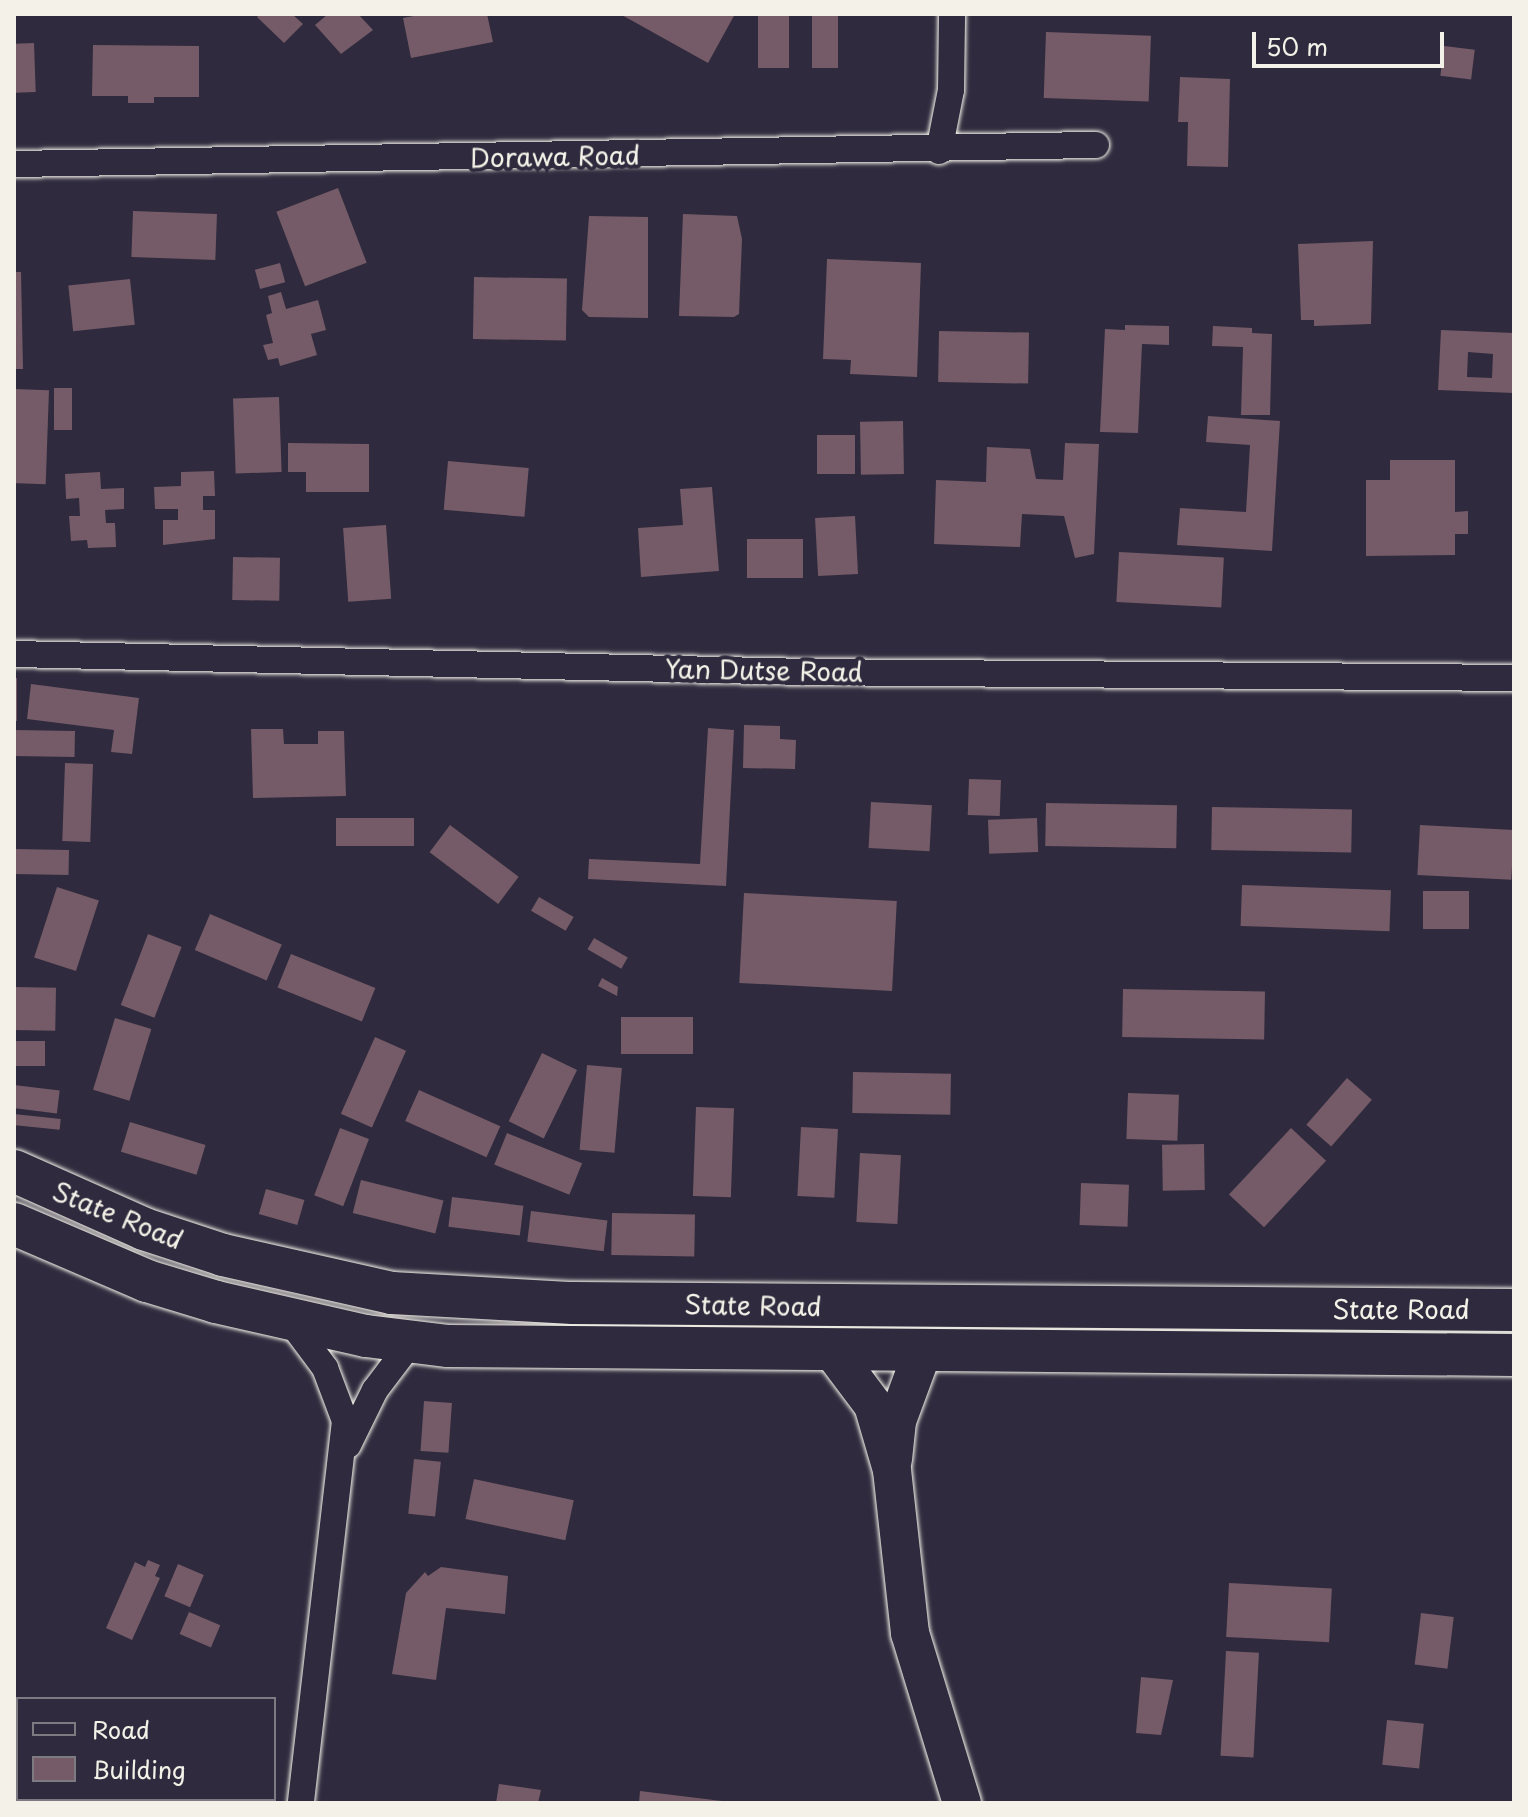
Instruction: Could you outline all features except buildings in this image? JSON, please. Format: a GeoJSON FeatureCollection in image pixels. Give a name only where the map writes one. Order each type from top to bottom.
{"type":"FeatureCollection","features":[{"type":"Feature","properties":{"kind":"main road","name":"State Road"},"geometry":{"type":"LineString","coordinates":[[14,1171],[144,1229],[223,1255],[392,1293],[573,1303],[1514,1310]]}},
{"type":"Feature","properties":{"kind":"main road","name":"State Road"},"geometry":{"type":"LineString","coordinates":[[14,1224],[147,1281],[290,1321],[412,1341],[524,1349],[834,1353],[1514,1355]]}},
{"type":"Feature","properties":{"kind":"street"},"geometry":{"type":"LineString","coordinates":[[939,151],[951,90],[952,14]]}},
{"type":"Feature","properties":{"kind":"street","name":"Dorawa Road"},"geometry":{"type":"LineString","coordinates":[[14,164],[939,151],[1096,145]]}},
{"type":"Feature","properties":{"kind":"street","name":"Yan Dutse Road"},"geometry":{"type":"LineString","coordinates":[[14,654],[805,672],[1514,678]]}},
{"type":"Feature","properties":{"kind":"street"},"geometry":{"type":"LineString","coordinates":[[290,1321],[338,1395],[345,1452],[301,1803]]}},
{"type":"Feature","properties":{"kind":"street"},"geometry":{"type":"LineString","coordinates":[[345,1452],[375,1390],[412,1341]]}},
{"type":"Feature","properties":{"kind":"street"},"geometry":{"type":"LineString","coordinates":[[834,1353],[873,1405],[892,1470],[910,1633],[962,1803]]}},
{"type":"Feature","properties":{"kind":"street"},"geometry":{"type":"LineString","coordinates":[[892,1470],[897,1421],[922,1353]]}}]}
